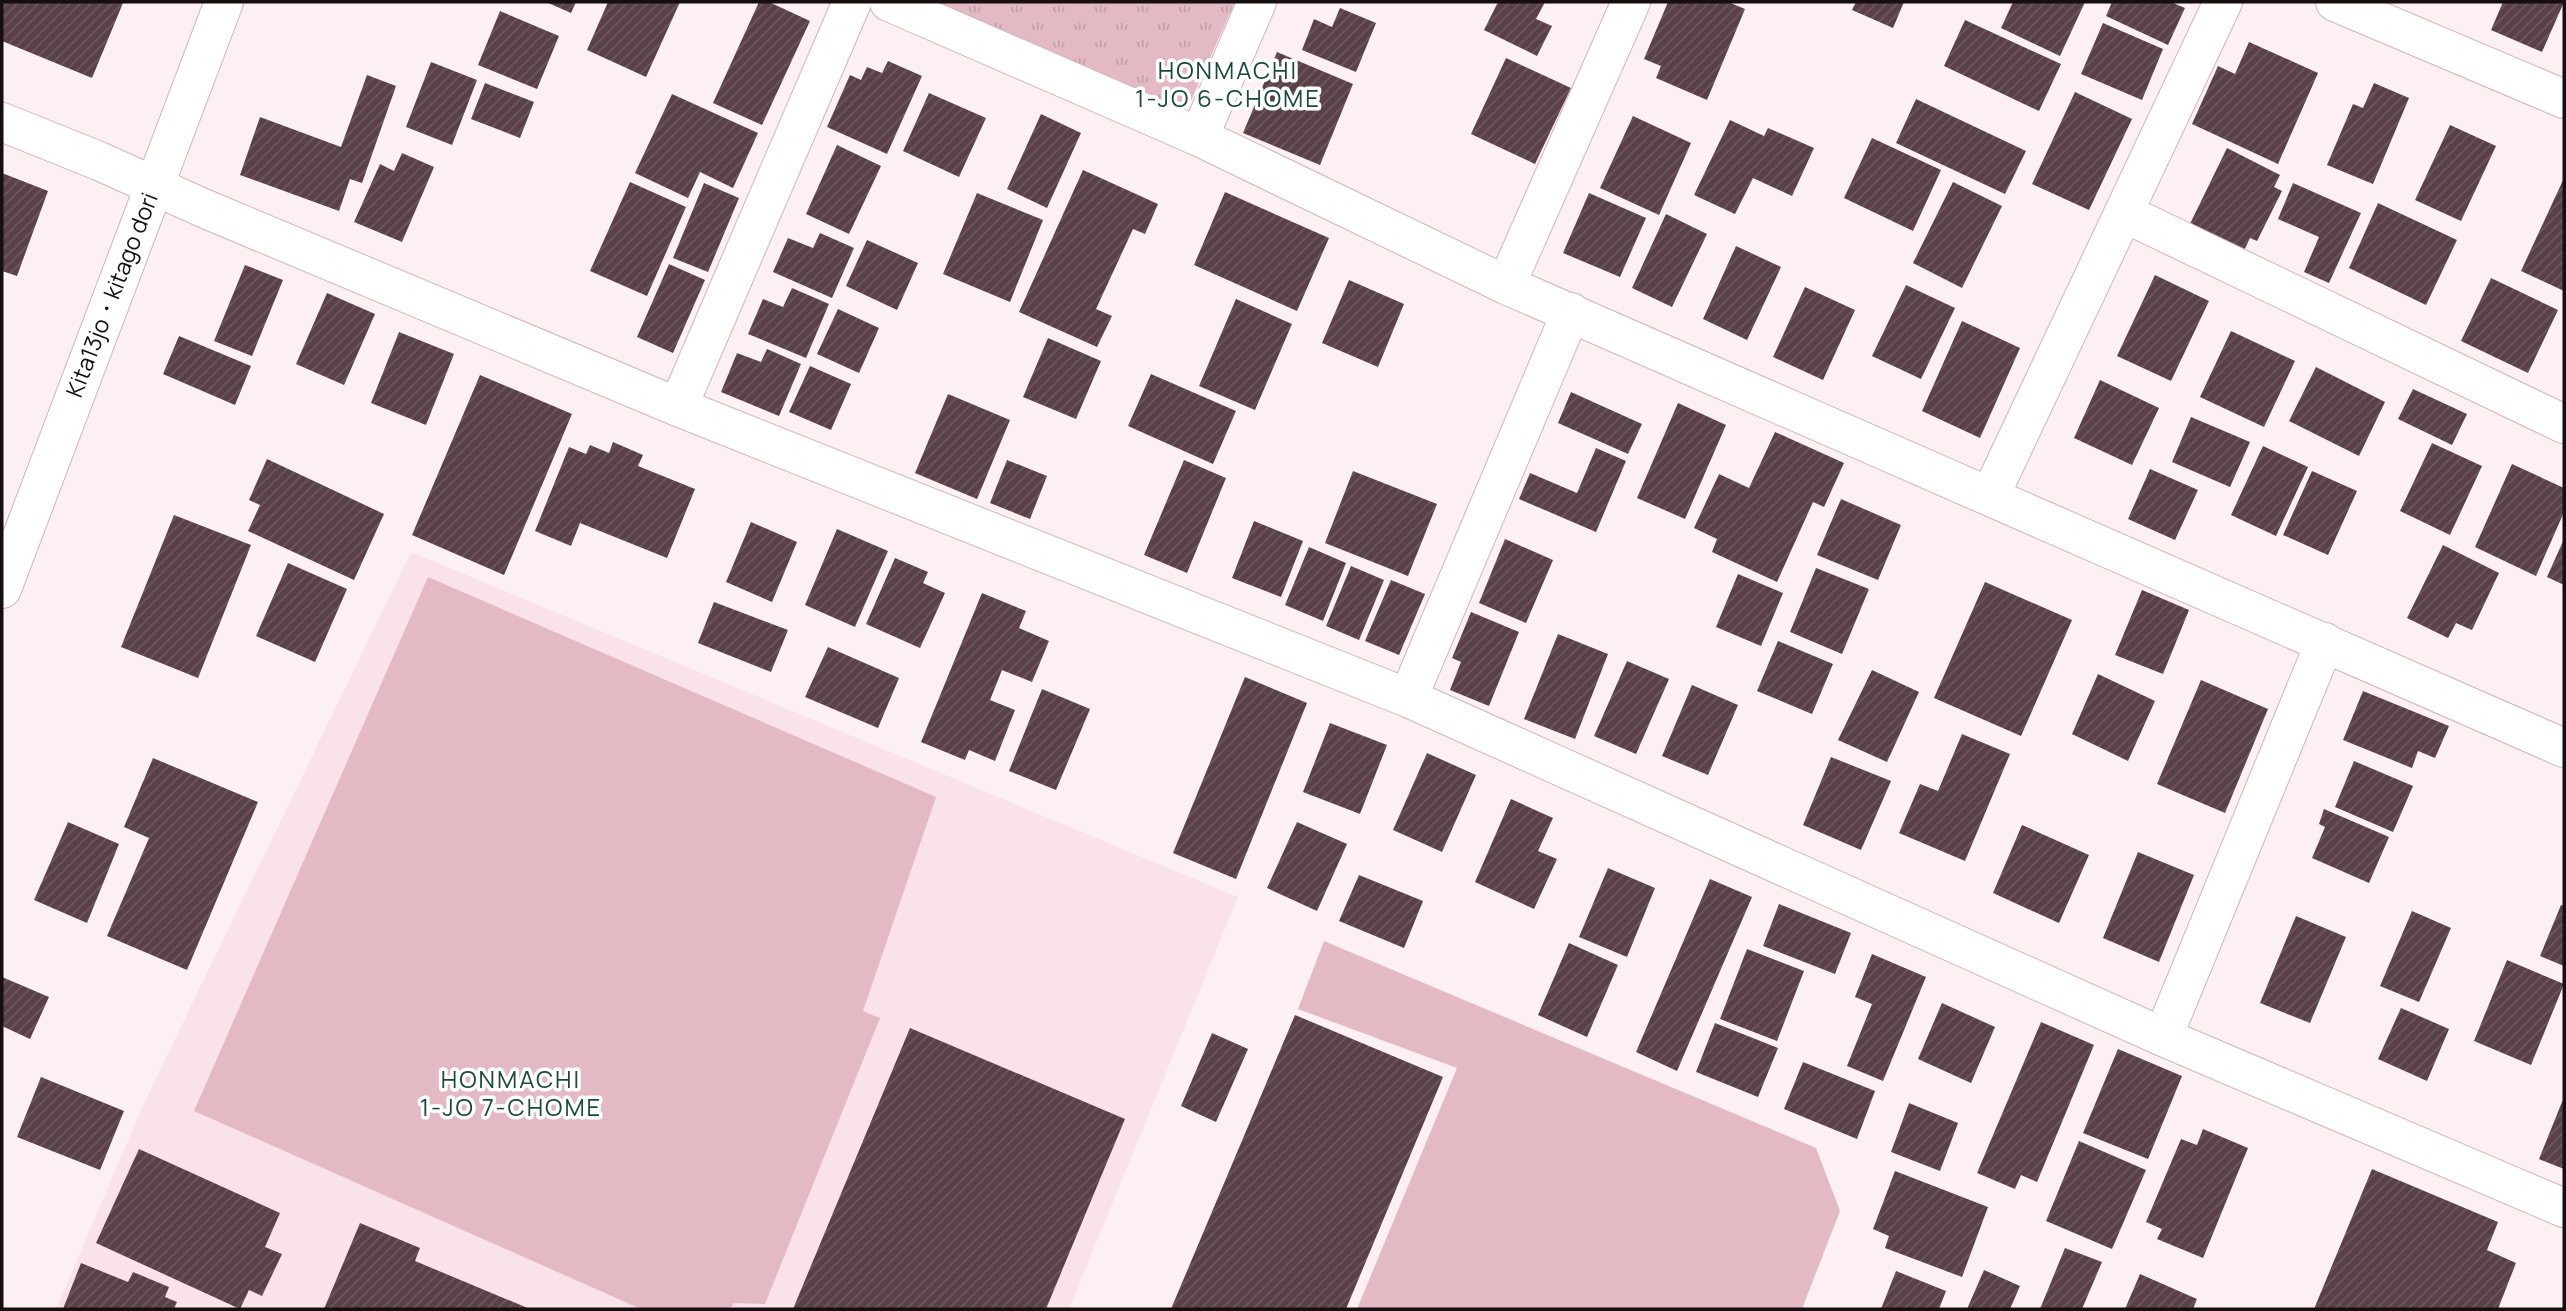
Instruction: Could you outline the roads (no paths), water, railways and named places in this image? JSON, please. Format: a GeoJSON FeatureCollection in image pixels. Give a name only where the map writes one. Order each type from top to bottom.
{"type":"FeatureCollection","features":[{"type":"Feature","properties":{"kind":"street","name":"Kita13jo・kitago dori"},"geometry":{"type":"LineString","coordinates":[[2,589],[152,186],[224,2]]}},
{"type":"Feature","properties":{"kind":"street"},"geometry":{"type":"LineString","coordinates":[[678,407],[852,2]]}},
{"type":"Feature","properties":{"kind":"street"},"geometry":{"type":"LineString","coordinates":[[889,2],[1199,137],[1506,285],[2564,748]]}},
{"type":"Feature","properties":{"kind":"street"},"geometry":{"type":"LineString","coordinates":[[1199,137],[1257,2]]}},
{"type":"Feature","properties":{"kind":"street"},"geometry":{"type":"LineString","coordinates":[[1506,285],[1631,2]]}},
{"type":"Feature","properties":{"kind":"street"},"geometry":{"type":"LineString","coordinates":[[1990,496],[2223,2]]}},
{"type":"Feature","properties":{"kind":"street"},"geometry":{"type":"LineString","coordinates":[[2335,2],[2564,99]]}},
{"type":"Feature","properties":{"kind":"street"},"geometry":{"type":"LineString","coordinates":[[2,122],[678,407],[1408,698],[2163,1037],[2564,1208]]}},
{"type":"Feature","properties":{"kind":"street"},"geometry":{"type":"LineString","coordinates":[[2124,213],[2564,425]]}},
{"type":"Feature","properties":{"kind":"street"},"geometry":{"type":"LineString","coordinates":[[1408,698],[1571,312]]}},
{"type":"Feature","properties":{"kind":"street"},"geometry":{"type":"LineString","coordinates":[[2163,1037],[2325,642]]}},
{"type":"Feature","properties":{"kind":"district","name":"HONMACHI 1-JO 6-CHOME"},"geometry":{"type":"Point","coordinates":[1228,85]}},
{"type":"Feature","properties":{"kind":"district","name":"HONMACHI 1-JO 7-CHOME"},"geometry":{"type":"Point","coordinates":[511,1094]}}]}
